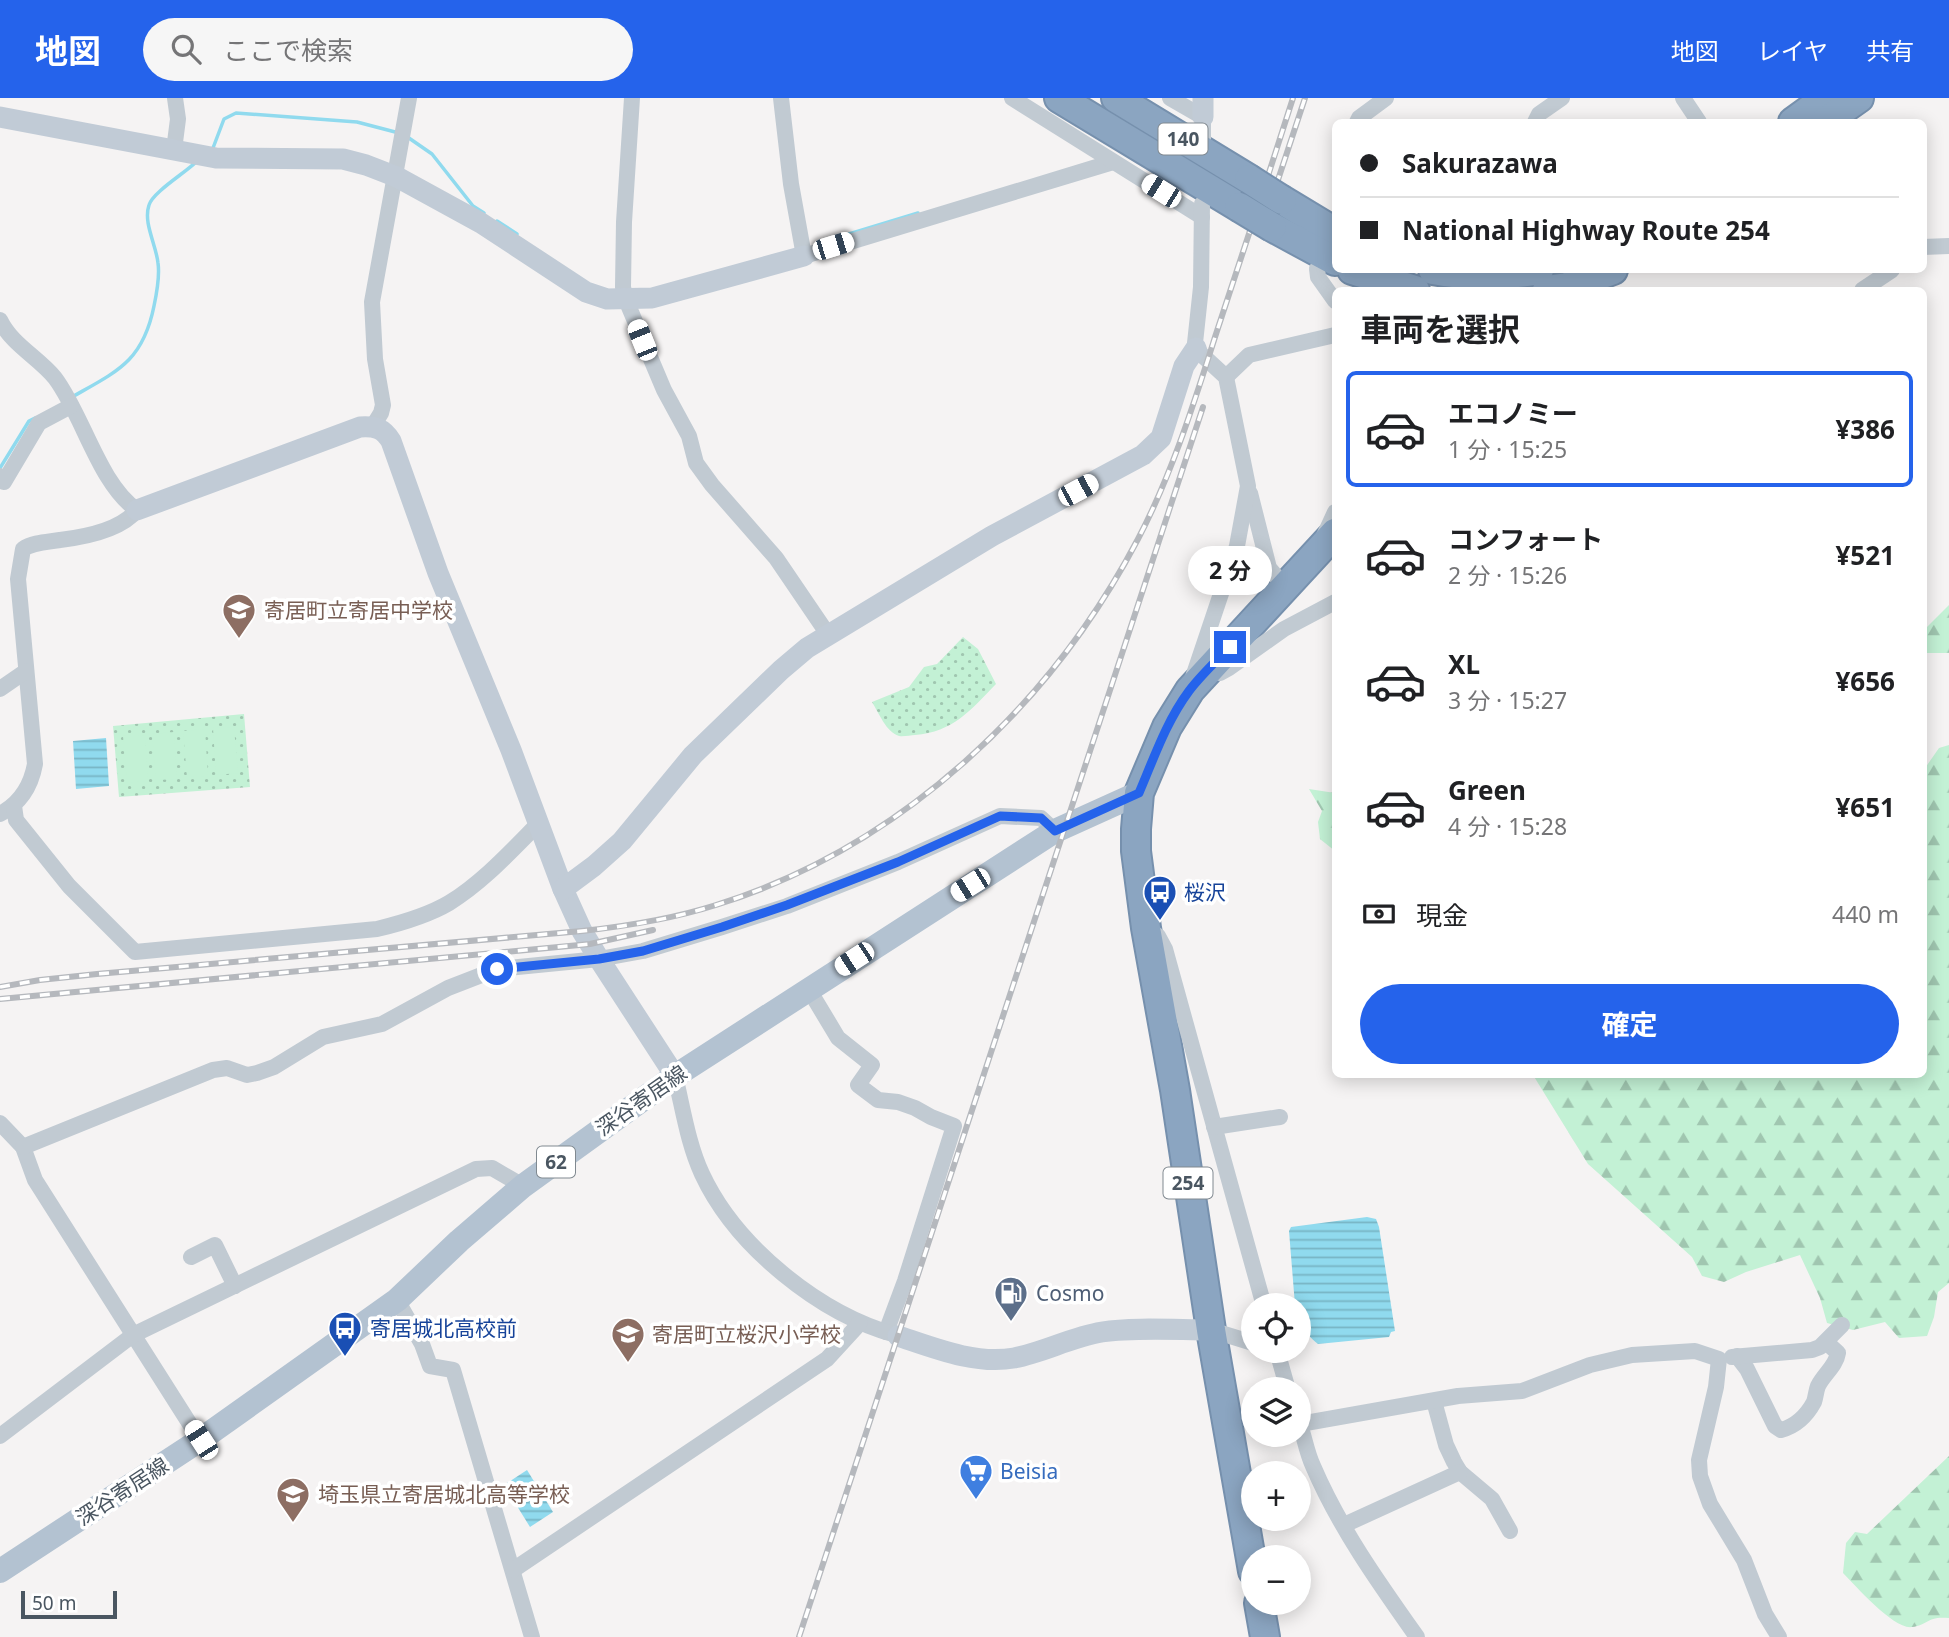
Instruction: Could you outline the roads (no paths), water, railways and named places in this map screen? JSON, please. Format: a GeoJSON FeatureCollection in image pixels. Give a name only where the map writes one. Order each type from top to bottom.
{"type":"FeatureCollection","features":[{"type":"Feature","properties":{"kind":"highway","name":"140"},"geometry":{"type":"LineString","coordinates":[[1059,98],[1322,260]]}},
{"type":"Feature","properties":{"kind":"highway","name":"140"},"geometry":{"type":"LineString","coordinates":[[1116,98],[1332,230]]}},
{"type":"Feature","properties":{"kind":"highway"},"geometry":{"type":"LineString","coordinates":[[1797,119],[1826,98]]}},
{"type":"Feature","properties":{"kind":"highway"},"geometry":{"type":"LineString","coordinates":[[1829,119],[1859,98]]}},
{"type":"Feature","properties":{"kind":"highway"},"geometry":{"type":"LineString","coordinates":[[1337,273],[1353,287]]}},
{"type":"Feature","properties":{"kind":"highway"},"geometry":{"type":"LineString","coordinates":[[1362,273],[1403,285]]}},
{"type":"Feature","properties":{"kind":"highway"},"geometry":{"type":"LineString","coordinates":[[1451,273],[1469,276],[1516,273]]}},
{"type":"Feature","properties":{"kind":"highway"},"geometry":{"type":"LineString","coordinates":[[1567,287],[1605,273]]}},
{"type":"Feature","properties":{"kind":"highway"},"geometry":{"type":"LineString","coordinates":[[1608,287],[1625,273]]}},
{"type":"Feature","properties":{"kind":"highway","name":"254"},"geometry":{"type":"LineString","coordinates":[[1248,1545],[1210,1330],[1175,1090],[1146,928],[1136,851],[1139,793],[1167,726],[1190,690],[1326,543]]}},
{"type":"Feature","properties":{"kind":"highway"},"geometry":{"type":"LineString","coordinates":[[1261,1615],[1265,1637]]}},
{"type":"Feature","properties":{"kind":"main road","name":"深谷寄居線"},"geometry":{"type":"LineString","coordinates":[[0,1571],[201,1440],[397,1300],[459,1241],[523,1186],[675,1076],[1055,831],[1139,793]]}},
{"type":"Feature","properties":{"kind":"street"},"geometry":{"type":"LineString","coordinates":[[174,150],[178,119],[176,98]]}},
{"type":"Feature","properties":{"kind":"street"},"geometry":{"type":"LineString","coordinates":[[373,426],[383,405],[375,359],[372,302],[397,177],[409,98]]}},
{"type":"Feature","properties":{"kind":"street"},"geometry":{"type":"LineString","coordinates":[[632,98],[624,222],[623,287],[626,300],[664,390],[689,436],[696,463],[776,558],[827,633]]}},
{"type":"Feature","properties":{"kind":"street"},"geometry":{"type":"LineString","coordinates":[[781,98],[791,184],[804,256]]}},
{"type":"Feature","properties":{"kind":"street"},"geometry":{"type":"LineString","coordinates":[[563,889],[622,841],[693,755],[781,670],[827,633],[992,536],[1143,455],[1161,438],[1184,366],[1196,348],[1202,211],[1113,162],[1012,98]]}},
{"type":"Feature","properties":{"kind":"street"},"geometry":{"type":"LineString","coordinates":[[1170,98],[1203,108],[1203,140]]}},
{"type":"Feature","properties":{"kind":"street"},"geometry":{"type":"LineString","coordinates":[[1358,119],[1386,98]]}},
{"type":"Feature","properties":{"kind":"street"},"geometry":{"type":"LineString","coordinates":[[1536,119],[1539,114],[1562,98]]}},
{"type":"Feature","properties":{"kind":"street"},"geometry":{"type":"LineString","coordinates":[[1683,98],[1697,119]]}},
{"type":"Feature","properties":{"kind":"street"},"geometry":{"type":"LineString","coordinates":[[0,117],[231,159],[342,159],[366,165],[397,177],[481,223],[586,292],[607,299],[626,300],[652,298],[804,256],[1113,162]]}},
{"type":"Feature","properties":{"kind":"street"},"geometry":{"type":"LineString","coordinates":[[1927,247],[1949,246]]}},
{"type":"Feature","properties":{"kind":"street"},"geometry":{"type":"LineString","coordinates":[[1322,260],[1318,277],[1332,297]]}},
{"type":"Feature","properties":{"kind":"street"},"geometry":{"type":"LineString","coordinates":[[1866,287],[1888,273]]}},
{"type":"Feature","properties":{"kind":"street"},"geometry":{"type":"LineString","coordinates":[[0,320],[5,331],[55,379],[105,470],[127,503],[137,510]]}},
{"type":"Feature","properties":{"kind":"street"},"geometry":{"type":"LineString","coordinates":[[1226,377],[1248,355],[1332,336]]}},
{"type":"Feature","properties":{"kind":"street"},"geometry":{"type":"LineString","coordinates":[[1196,348],[1226,377],[1248,486],[1269,568],[1285,587]]}},
{"type":"Feature","properties":{"kind":"street"},"geometry":{"type":"LineString","coordinates":[[0,476],[4,482],[39,423],[71,406]]}},
{"type":"Feature","properties":{"kind":"street"},"geometry":{"type":"LineString","coordinates":[[539,823],[487,874],[449,903],[413,920],[377,929],[135,952],[69,886],[5,808],[32,781],[35,764],[18,579],[23,550],[29,545],[70,539],[128,521],[137,510],[360,427],[373,426],[384,431],[391,441],[442,584],[507,738],[539,823],[563,889],[599,959],[675,1076],[697,1163],[732,1223],[750,1244],[823,1304],[860,1323],[986,1359],[1013,1358],[1044,1350],[1071,1338],[1106,1331],[1210,1330],[1241,1339]]}},
{"type":"Feature","properties":{"kind":"street"},"geometry":{"type":"LineString","coordinates":[[1190,690],[1194,668],[1237,547],[1248,486]]}},
{"type":"Feature","properties":{"kind":"street"},"geometry":{"type":"LineString","coordinates":[[1326,543],[1332,522]]}},
{"type":"Feature","properties":{"kind":"street"},"geometry":{"type":"LineString","coordinates":[[1211,667],[1220,673],[1284,629],[1332,604]]}},
{"type":"Feature","properties":{"kind":"street"},"geometry":{"type":"LineString","coordinates":[[0,690],[26,671]]}},
{"type":"Feature","properties":{"kind":"street"},"geometry":{"type":"LineString","coordinates":[[23,1147],[213,1070],[227,1068],[247,1075],[274,1067],[323,1037],[382,1024],[448,988],[497,969],[599,959],[643,951],[787,905],[898,862],[1000,816],[1041,818],[1055,831]]}},
{"type":"Feature","properties":{"kind":"street"},"geometry":{"type":"LineString","coordinates":[[1146,928],[1158,936],[1165,949],[1260,1293]]}},
{"type":"Feature","properties":{"kind":"street"},"geometry":{"type":"LineString","coordinates":[[808,988],[838,1038],[872,1065],[858,1085],[878,1100],[898,1102],[954,1126],[892,1334]]}},
{"type":"Feature","properties":{"kind":"street"},"geometry":{"type":"LineString","coordinates":[[1214,1127],[1280,1117]]}},
{"type":"Feature","properties":{"kind":"street"},"geometry":{"type":"LineString","coordinates":[[0,1123],[23,1147],[35,1180],[201,1440]]}},
{"type":"Feature","properties":{"kind":"street"},"geometry":{"type":"LineString","coordinates":[[0,1436],[133,1335],[476,1169],[492,1168],[523,1186]]}},
{"type":"Feature","properties":{"kind":"street"},"geometry":{"type":"LineString","coordinates":[[191,1257],[215,1245],[235,1286]]}},
{"type":"Feature","properties":{"kind":"street"},"geometry":{"type":"LineString","coordinates":[[397,1300],[422,1344],[430,1366],[453,1370],[532,1637]]}},
{"type":"Feature","properties":{"kind":"street"},"geometry":{"type":"LineString","coordinates":[[513,1570],[827,1359],[860,1323]]}},
{"type":"Feature","properties":{"kind":"street"},"geometry":{"type":"LineString","coordinates":[[1311,1420],[1458,1396],[1522,1391],[1590,1365],[1633,1354],[1695,1351],[1719,1359],[1796,1353],[1820,1347],[1842,1325]]}},
{"type":"Feature","properties":{"kind":"street"},"geometry":{"type":"LineString","coordinates":[[1737,1356],[1747,1368],[1775,1426],[1781,1430],[1791,1427],[1802,1418],[1815,1399],[1817,1387],[1837,1360],[1838,1353],[1826,1342]]}},
{"type":"Feature","properties":{"kind":"street"},"geometry":{"type":"LineString","coordinates":[[1719,1359],[1716,1387],[1699,1460],[1700,1476],[1710,1504],[1744,1560],[1765,1614],[1778,1637]]}},
{"type":"Feature","properties":{"kind":"street"},"geometry":{"type":"LineString","coordinates":[[1434,1401],[1446,1445],[1460,1472],[1492,1499],[1510,1531]]}},
{"type":"Feature","properties":{"kind":"street"},"geometry":{"type":"LineString","coordinates":[[1306,1447],[1311,1462],[1367,1567],[1416,1637]]}},
{"type":"Feature","properties":{"kind":"street"},"geometry":{"type":"LineString","coordinates":[[1344,1525],[1460,1472]]}},
{"type":"Feature","properties":{"kind":"water"},"geometry":{"type":"Polygon","coordinates":[[[106,738],[109,786],[76,789],[73,741],[106,738]]]}},
{"type":"Feature","properties":{"kind":"water"},"geometry":{"type":"Polygon","coordinates":[[[1367,1217],[1376,1219],[1395,1331],[1391,1332],[1389,1337],[1318,1344],[1311,1337],[1311,1293],[1294,1293],[1289,1231],[1291,1227],[1367,1217]]]}},
{"type":"Feature","properties":{"kind":"water"},"geometry":{"type":"Polygon","coordinates":[[[527,1470],[553,1512],[530,1527],[504,1485],[527,1470]]]}},
{"type":"Feature","properties":{"kind":"waterway"},"geometry":{"type":"LineString","coordinates":[[213,148],[224,119],[236,113],[357,122],[399,133]]}},
{"type":"Feature","properties":{"kind":"waterway"},"geometry":{"type":"LineString","coordinates":[[406,136],[432,154],[473,206],[484,213]]}},
{"type":"Feature","properties":{"kind":"waterway"},"geometry":{"type":"LineString","coordinates":[[72,397],[115,371],[126,362],[143,340],[154,306],[159,268],[150,234],[149,205],[163,189],[196,162]]}},
{"type":"Feature","properties":{"kind":"waterway"},"geometry":{"type":"LineString","coordinates":[[849,234],[918,213]]}},
{"type":"Feature","properties":{"kind":"waterway"},"geometry":{"type":"LineString","coordinates":[[497,221],[517,234]]}},
{"type":"Feature","properties":{"kind":"waterway"},"geometry":{"type":"LineString","coordinates":[[0,468],[29,421],[35,418]]}},
{"type":"Feature","properties":{"kind":"railway"},"geometry":{"type":"LineString","coordinates":[[0,987],[97,974],[582,931],[650,921],[716,905],[783,880],[847,847],[907,808],[963,764],[1014,714],[1061,659],[1102,601],[1138,539],[1182,438],[1293,98]]}},
{"type":"Feature","properties":{"kind":"railway"},"geometry":{"type":"LineString","coordinates":[[1270,204],[1305,98]]}},
{"type":"Feature","properties":{"kind":"railway"},"geometry":{"type":"LineString","coordinates":[[799,1637],[1203,407]]}},
{"type":"Feature","properties":{"kind":"railway"},"geometry":{"type":"LineString","coordinates":[[0,999],[590,944],[653,930]]}},
{"type":"Feature","properties":{"kind":"place","name":"寄居町立寄居中学校"},"geometry":{"type":"Point","coordinates":[239,640]}},
{"type":"Feature","properties":{"kind":"place","name":"桜沢"},"geometry":{"type":"Point","coordinates":[1160,922]}},
{"type":"Feature","properties":{"kind":"place","name":"Cosmo"},"geometry":{"type":"Point","coordinates":[1011,1323]}},
{"type":"Feature","properties":{"kind":"place","name":"寄居城北高校前"},"geometry":{"type":"Point","coordinates":[345,1358]}},
{"type":"Feature","properties":{"kind":"place","name":"寄居町立桜沢小学校"},"geometry":{"type":"Point","coordinates":[628,1364]}},
{"type":"Feature","properties":{"kind":"place","name":"Beisia"},"geometry":{"type":"Point","coordinates":[976,1501]}},
{"type":"Feature","properties":{"kind":"place","name":"埼玉県立寄居城北高等学校"},"geometry":{"type":"Point","coordinates":[293,1524]}}]}
